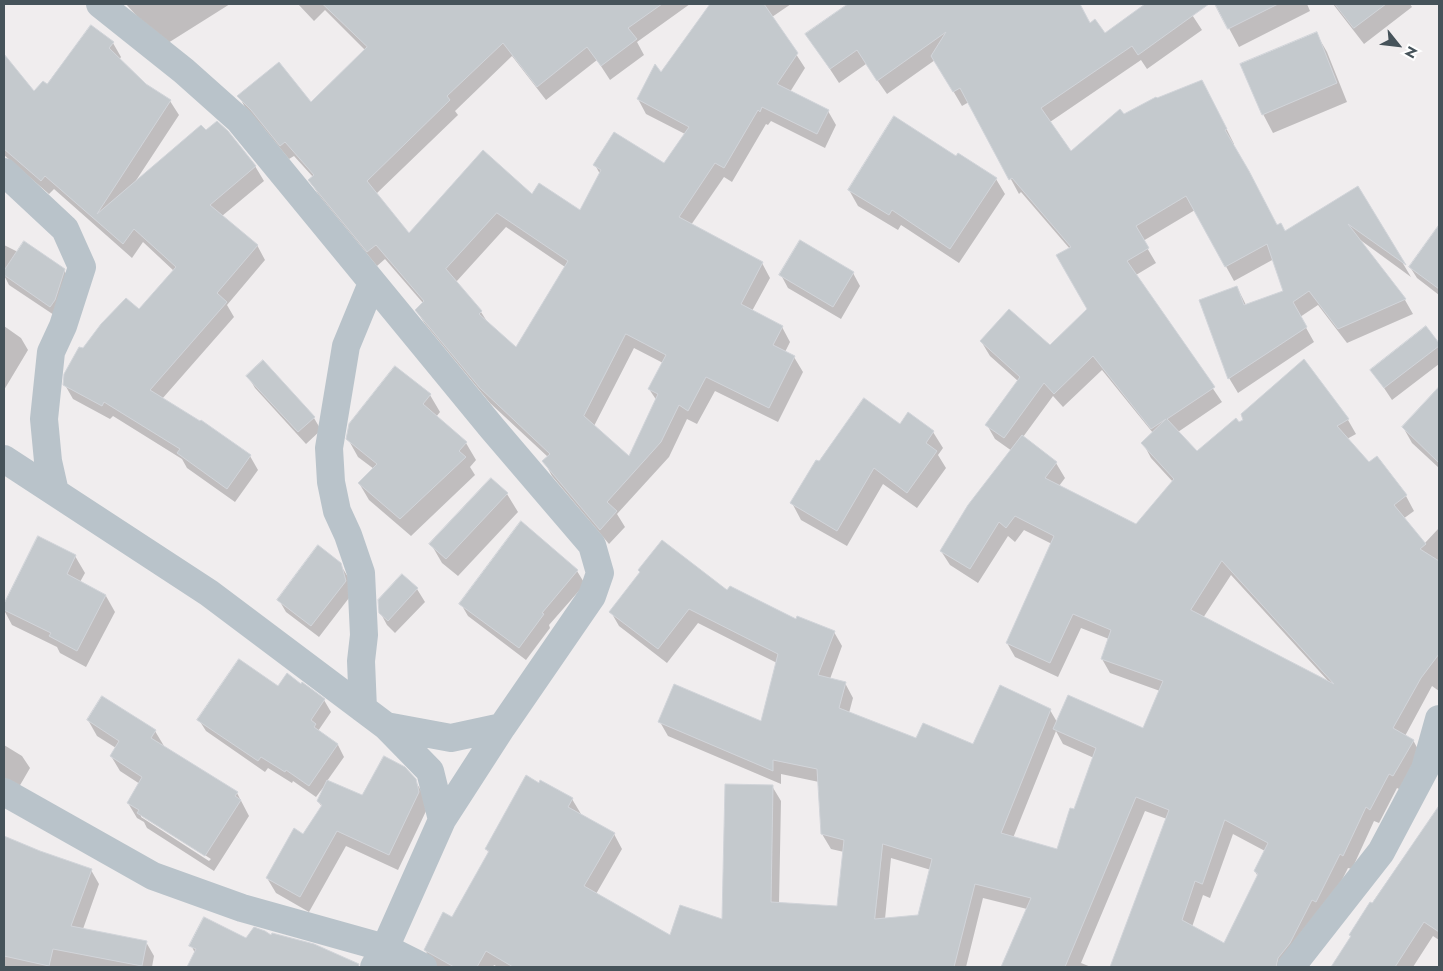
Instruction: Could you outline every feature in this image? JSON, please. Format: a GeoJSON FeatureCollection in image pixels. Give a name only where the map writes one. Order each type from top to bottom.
{"type":"FeatureCollection","features":[{"type":"Feature","properties":{"kind":"street"},"geometry":{"type":"LineString","coordinates":[[107,6],[239,120],[492,428],[592,545],[600,573],[592,596],[502,727],[442,820],[379,958]]}},
{"type":"Feature","properties":{"kind":"street"},"geometry":{"type":"LineString","coordinates":[[4,172],[64,229],[82,267],[64,326],[51,352],[44,420],[48,461],[55,492]]}},
{"type":"Feature","properties":{"kind":"street"},"geometry":{"type":"LineString","coordinates":[[363,709],[361,661],[364,635],[361,573],[348,535],[336,511],[329,448],[346,346],[372,283]]}},
{"type":"Feature","properties":{"kind":"street"},"geometry":{"type":"LineString","coordinates":[[4,459],[209,592],[386,726],[430,771],[442,820]]}},
{"type":"Feature","properties":{"kind":"street"},"geometry":{"type":"LineString","coordinates":[[1291,967],[1381,852],[1425,769],[1439,719]]}},
{"type":"Feature","properties":{"kind":"street"},"geometry":{"type":"LineString","coordinates":[[386,726],[450,738],[502,727]]}},
{"type":"Feature","properties":{"kind":"street"},"geometry":{"type":"LineString","coordinates":[[4,792],[153,876],[379,958],[423,967]]}},
{"type":"Feature","properties":{"kind":"building"},"geometry":{"type":"Polygon","coordinates":[[[323,4],[662,4],[628,28],[637,39],[601,66],[587,47],[537,87],[503,43],[447,96],[450,100],[367,181],[409,233],[483,150],[532,194],[539,183],[580,210],[601,170],[593,165],[614,132],[664,163],[689,127],[637,99],[655,64],[661,72],[710,4],[764,4],[798,53],[777,84],[829,110],[817,134],[762,107],[760,112],[758,110],[724,168],[715,163],[679,217],[763,262],[741,304],[783,326],[773,345],[795,356],[769,408],[706,377],[688,411],[679,405],[661,442],[607,502],[617,511],[600,530],[542,461],[550,454],[480,388],[415,310],[424,301],[376,245],[367,252],[308,180],[314,175],[285,142],[280,146],[237,96],[279,62],[311,102],[367,47],[323,4]],[[497,213],[446,269],[482,311],[479,314],[516,347],[568,261],[497,213]],[[626,334],[584,416],[629,456],[658,394],[648,389],[666,355],[626,334]]]}},
{"type":"Feature","properties":{"kind":"building"},"geometry":{"type":"Polygon","coordinates":[[[848,4],[1080,4],[1090,23],[1095,19],[1105,33],[1145,4],[1209,4],[1138,55],[1132,46],[1041,108],[1071,151],[1120,109],[1124,114],[1156,97],[1202,80],[1227,129],[1225,130],[1277,225],[1281,223],[1285,231],[1358,186],[1406,265],[1348,224],[1406,299],[1338,329],[1309,291],[1293,302],[1307,327],[1228,379],[1199,300],[1237,286],[1244,305],[1283,291],[1267,244],[1225,267],[1186,196],[1136,226],[1149,248],[1127,261],[1215,387],[1167,419],[1197,451],[1236,418],[1239,422],[1243,420],[1241,414],[1304,359],[1349,419],[1337,426],[1369,462],[1377,456],[1407,495],[1394,505],[1426,544],[1420,549],[1439,561],[1439,654],[1421,678],[1393,728],[1414,740],[1393,776],[1389,774],[1370,810],[1366,807],[1343,856],[1340,854],[1316,902],[1312,900],[1290,943],[1278,958],[1276,967],[1110,967],[1169,810],[1136,797],[1065,967],[1001,967],[1031,898],[975,884],[954,967],[513,967],[486,951],[477,967],[454,967],[424,950],[443,912],[452,917],[489,851],[485,849],[526,775],[539,783],[540,780],[573,798],[568,807],[615,833],[584,886],[670,935],[680,905],[722,919],[725,784],[773,785],[771,902],[837,906],[844,840],[821,834],[817,769],[773,760],[773,771],[658,722],[674,684],[761,721],[778,654],[689,609],[658,649],[609,612],[640,572],[638,570],[662,540],[727,590],[730,586],[796,619],[797,616],[835,631],[818,675],[846,682],[839,708],[916,738],[923,723],[973,744],[1000,685],[1051,709],[1001,833],[1057,849],[1070,808],[1074,809],[1096,748],[1053,729],[1068,695],[1143,728],[1163,681],[1101,659],[1111,630],[1073,614],[1050,663],[1006,643],[1054,536],[1015,516],[1006,528],[999,522],[970,569],[940,551],[968,505],[1022,435],[1057,462],[1045,478],[1136,524],[1174,479],[1141,443],[1166,419],[1151,429],[1093,356],[1054,394],[1044,383],[1004,438],[985,425],[1020,377],[980,341],[1009,309],[1050,345],[1087,309],[1056,255],[1071,247],[1012,178],[1009,180],[960,88],[953,92],[931,56],[946,32],[877,81],[857,50],[830,69],[805,34],[848,4]],[[1222,561],[1191,610],[1334,684],[1222,561]],[[1225,820],[1202,884],[1195,881],[1182,920],[1224,943],[1258,874],[1254,871],[1268,843],[1225,820]],[[883,844],[875,919],[918,915],[932,859],[883,844]]]}},
{"type":"Feature","properties":{"kind":"building"},"geometry":{"type":"Polygon","coordinates":[[[1215,4],[1278,4],[1228,29],[1215,4]]]}},
{"type":"Feature","properties":{"kind":"building"},"geometry":{"type":"Polygon","coordinates":[[[1335,4],[1386,4],[1354,28],[1335,4]]]}},
{"type":"Feature","properties":{"kind":"building"},"geometry":{"type":"Polygon","coordinates":[[[91,25],[114,42],[109,48],[146,84],[171,100],[97,214],[201,125],[206,130],[217,121],[228,131],[256,166],[210,205],[258,245],[217,293],[227,302],[150,390],[201,420],[251,455],[227,489],[177,453],[180,449],[104,402],[102,406],[63,385],[64,374],[79,347],[83,348],[101,324],[126,298],[139,309],[176,267],[134,229],[123,244],[45,176],[41,181],[4,149],[4,54],[34,91],[43,81],[47,84],[91,25]]]}},
{"type":"Feature","properties":{"kind":"building"},"geometry":{"type":"Polygon","coordinates":[[[1317,32],[1337,83],[1262,115],[1240,64],[1317,32]]]}},
{"type":"Feature","properties":{"kind":"building"},"geometry":{"type":"Polygon","coordinates":[[[894,116],[956,156],[958,153],[997,178],[950,249],[892,210],[889,215],[848,190],[894,116]]]}},
{"type":"Feature","properties":{"kind":"building"},"geometry":{"type":"Polygon","coordinates":[[[1439,225],[1439,289],[1409,267],[1439,225]]]}},
{"type":"Feature","properties":{"kind":"building"},"geometry":{"type":"Polygon","coordinates":[[[800,240],[854,272],[833,307],[779,275],[800,240]]]}},
{"type":"Feature","properties":{"kind":"building"},"geometry":{"type":"Polygon","coordinates":[[[24,241],[65,269],[55,300],[50,307],[4,275],[4,271],[24,241]]]}},
{"type":"Feature","properties":{"kind":"building"},"geometry":{"type":"Polygon","coordinates":[[[1426,326],[1439,343],[1439,346],[1384,388],[1370,370],[1426,326]]]}},
{"type":"Feature","properties":{"kind":"building"},"geometry":{"type":"Polygon","coordinates":[[[263,360],[315,417],[298,432],[246,376],[263,360]]]}},
{"type":"Feature","properties":{"kind":"building"},"geometry":{"type":"Polygon","coordinates":[[[395,366],[431,394],[423,404],[467,442],[459,451],[466,457],[400,519],[358,483],[377,464],[346,439],[349,424],[395,366]]]}},
{"type":"Feature","properties":{"kind":"building"},"geometry":{"type":"Polygon","coordinates":[[[1439,387],[1439,463],[1402,427],[1439,387]]]}},
{"type":"Feature","properties":{"kind":"building"},"geometry":{"type":"Polygon","coordinates":[[[864,398],[900,424],[908,412],[934,431],[926,443],[937,451],[907,493],[874,468],[837,531],[790,503],[816,460],[819,461],[864,398]]]}},
{"type":"Feature","properties":{"kind":"building"},"geometry":{"type":"Polygon","coordinates":[[[491,478],[508,493],[446,559],[429,544],[491,478]]]}},
{"type":"Feature","properties":{"kind":"building"},"geometry":{"type":"Polygon","coordinates":[[[521,521],[578,570],[542,613],[544,614],[519,648],[459,604],[521,521]]]}},
{"type":"Feature","properties":{"kind":"building"},"geometry":{"type":"Polygon","coordinates":[[[38,536],[76,555],[67,574],[106,595],[77,651],[49,636],[51,633],[4,610],[4,604],[38,536]]]}},
{"type":"Feature","properties":{"kind":"building"},"geometry":{"type":"Polygon","coordinates":[[[318,545],[341,563],[346,581],[311,626],[277,600],[318,545]]]}},
{"type":"Feature","properties":{"kind":"building"},"geometry":{"type":"Polygon","coordinates":[[[402,574],[418,588],[388,621],[379,613],[378,600],[402,574]]]}},
{"type":"Feature","properties":{"kind":"building"},"geometry":{"type":"Polygon","coordinates":[[[239,659],[278,686],[287,673],[325,699],[311,720],[316,724],[314,727],[338,744],[309,786],[286,770],[285,772],[261,757],[258,761],[197,720],[239,659]]]}},
{"type":"Feature","properties":{"kind":"building"},"geometry":{"type":"Polygon","coordinates":[[[102,696],[156,730],[151,738],[238,792],[235,796],[241,800],[205,856],[137,813],[139,810],[127,803],[142,777],[110,756],[119,741],[87,720],[102,696]]]}},
{"type":"Feature","properties":{"kind":"building"},"geometry":{"type":"Polygon","coordinates":[[[384,756],[405,767],[416,779],[419,792],[389,855],[337,831],[300,897],[266,878],[294,828],[303,834],[322,805],[317,801],[327,780],[362,795],[384,756]]]}},
{"type":"Feature","properties":{"kind":"building"},"geometry":{"type":"Polygon","coordinates":[[[1439,806],[1439,932],[1424,922],[1395,967],[1331,967],[1370,902],[1372,903],[1439,806]]]}},
{"type":"Feature","properties":{"kind":"building"},"geometry":{"type":"Polygon","coordinates":[[[4,836],[92,869],[71,926],[147,941],[142,966],[53,949],[49,966],[4,956],[4,836]]]}},
{"type":"Feature","properties":{"kind":"building"},"geometry":{"type":"Polygon","coordinates":[[[204,917],[246,938],[254,927],[271,935],[272,933],[314,944],[359,964],[358,967],[187,967],[196,949],[189,946],[204,917]]]}}]}
